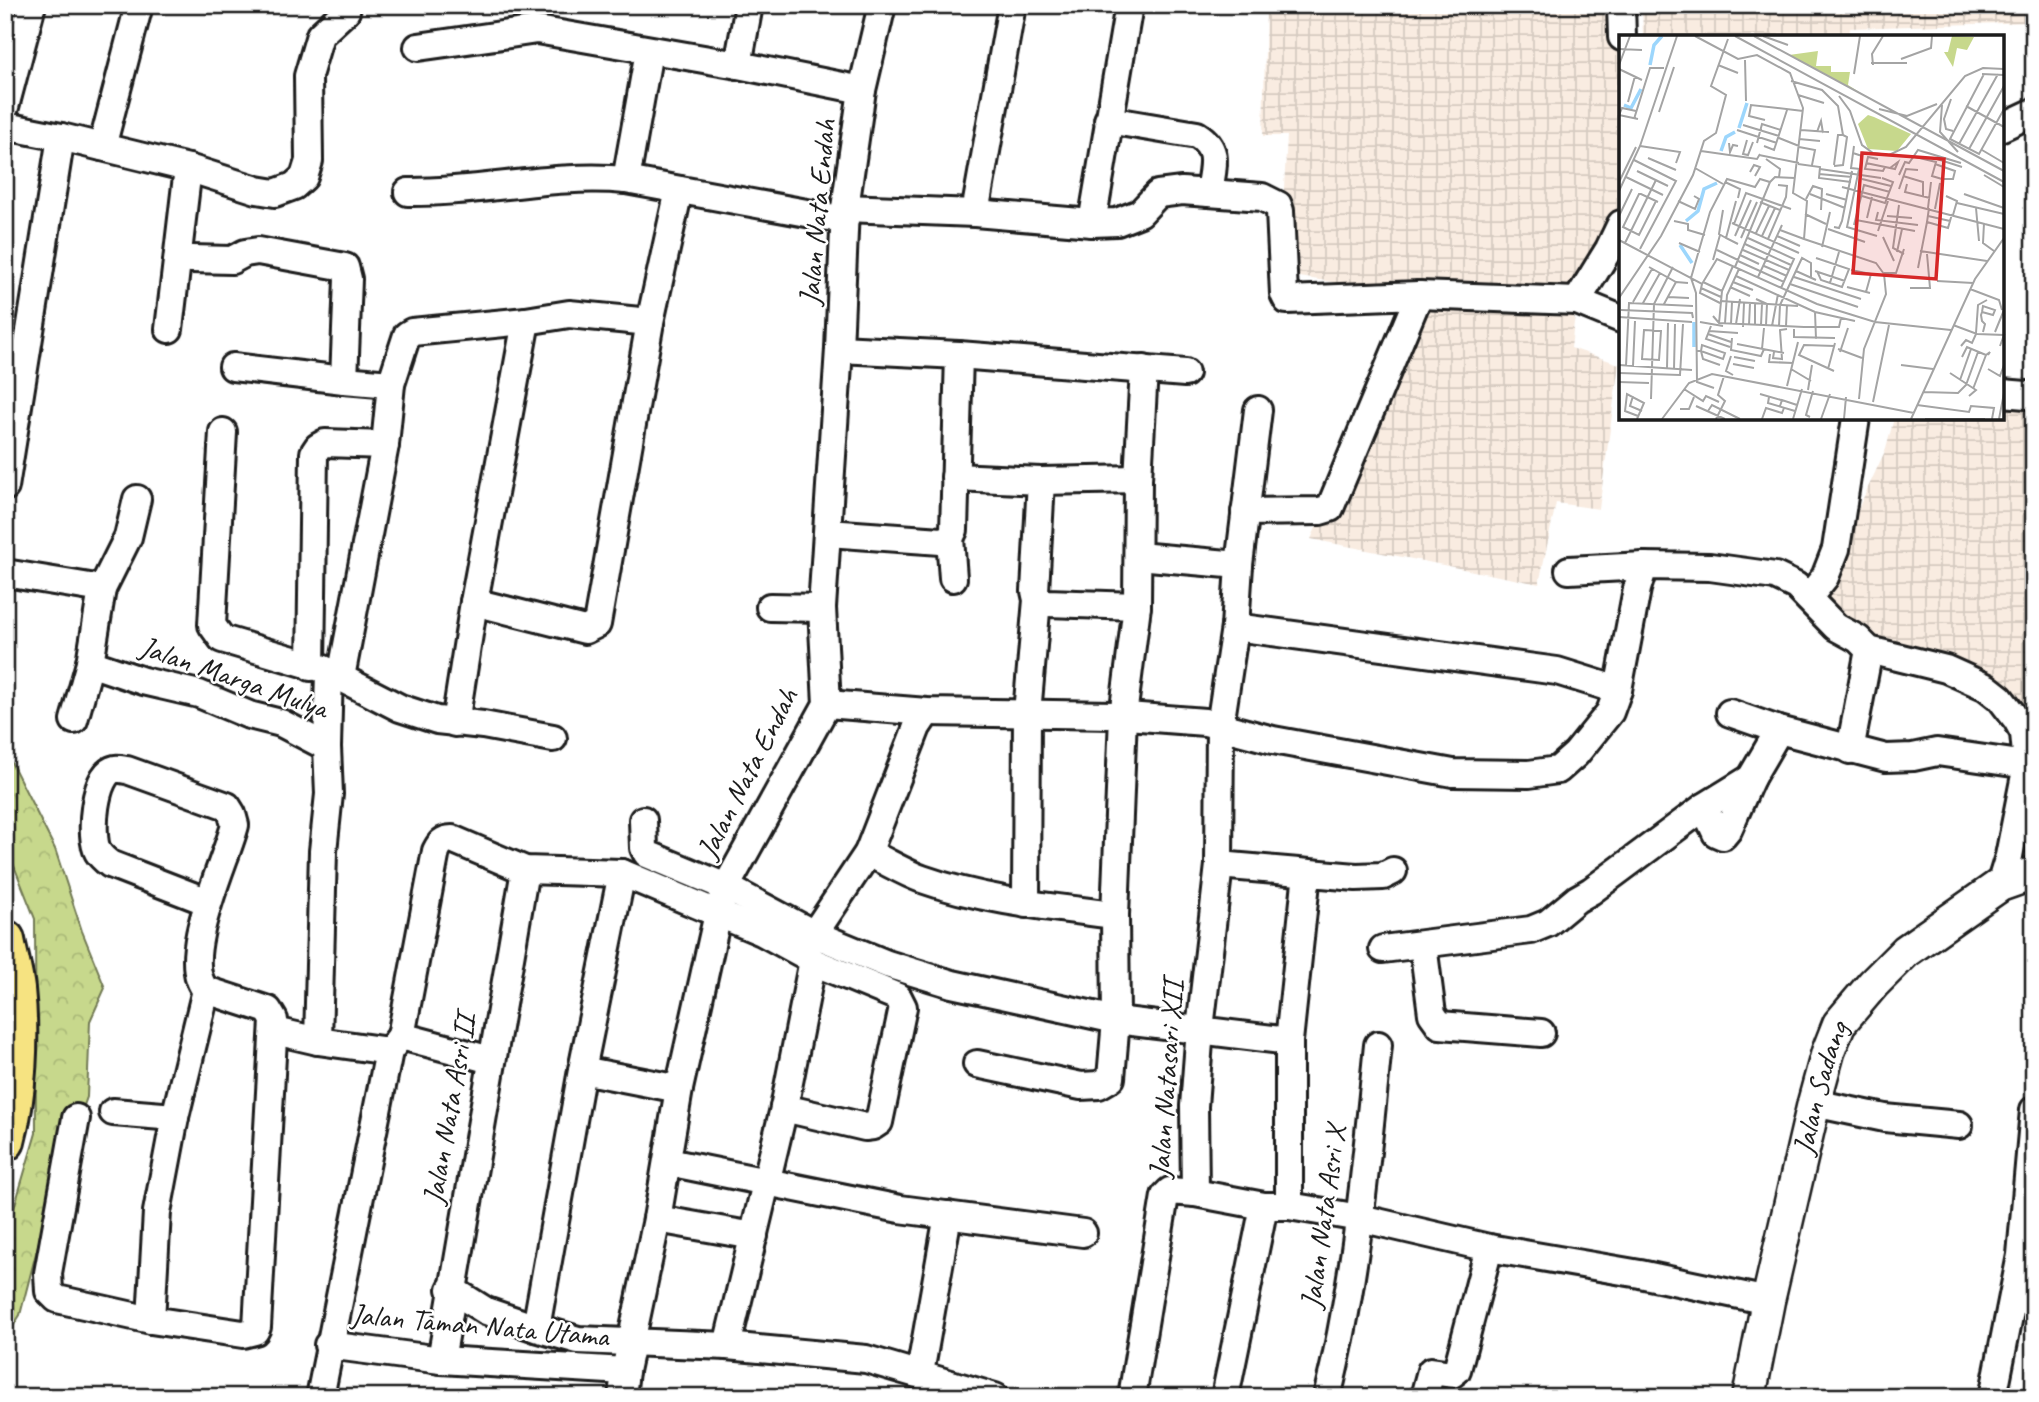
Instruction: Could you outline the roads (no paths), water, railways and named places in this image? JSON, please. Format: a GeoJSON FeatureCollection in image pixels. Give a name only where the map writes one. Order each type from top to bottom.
{"type":"FeatureCollection","features":[{"type":"Feature","properties":{"kind":"highway"},"geometry":{"type":"LineString","coordinates":[[5,940],[15,989],[16,1057],[9,1128],[5,1141]]}},
{"type":"Feature","properties":{"kind":"street"},"geometry":{"type":"LineString","coordinates":[[5,107],[32,5]]}},
{"type":"Feature","properties":{"kind":"street"},"geometry":{"type":"LineString","coordinates":[[102,147],[139,5]]}},
{"type":"Feature","properties":{"kind":"street"},"geometry":{"type":"LineString","coordinates":[[738,65],[749,5]]}},
{"type":"Feature","properties":{"kind":"street","name":"Jalan Nata Endah"},"geometry":{"type":"LineString","coordinates":[[624,1384],[668,1162],[679,1089],[721,901],[827,704],[821,608],[828,533],[845,214],[862,90],[882,5]]}},
{"type":"Feature","properties":{"kind":"street"},"geometry":{"type":"LineString","coordinates":[[975,214],[1012,5]]}},
{"type":"Feature","properties":{"kind":"street"},"geometry":{"type":"LineString","coordinates":[[1092,223],[1129,5]]}},
{"type":"Feature","properties":{"kind":"street"},"geometry":{"type":"LineString","coordinates":[[1621,5],[1622,35]]}},
{"type":"Feature","properties":{"kind":"street"},"geometry":{"type":"LineString","coordinates":[[5,126],[188,168],[275,193],[294,186],[304,177],[309,161],[308,75],[320,35],[350,7]]}},
{"type":"Feature","properties":{"kind":"street"},"geometry":{"type":"LineString","coordinates":[[418,47],[537,30],[862,90]]}},
{"type":"Feature","properties":{"kind":"street"},"geometry":{"type":"LineString","coordinates":[[626,180],[649,51]]}},
{"type":"Feature","properties":{"kind":"street"},"geometry":{"type":"LineString","coordinates":[[2004,126],[2034,111]]}},
{"type":"Feature","properties":{"kind":"street"},"geometry":{"type":"LineString","coordinates":[[1108,120],[1197,135],[1204,140],[1211,147],[1213,156],[1209,193]]}},
{"type":"Feature","properties":{"kind":"street"},"geometry":{"type":"LineString","coordinates":[[5,488],[61,137]]}},
{"type":"Feature","properties":{"kind":"street"},"geometry":{"type":"LineString","coordinates":[[169,329],[188,168]]}},
{"type":"Feature","properties":{"kind":"street"},"geometry":{"type":"LineString","coordinates":[[408,192],[454,191],[573,178],[626,180],[845,214],[975,214],[1092,223],[1117,222],[1140,213],[1158,194],[1182,191],[1262,197],[1278,205],[1280,211],[1284,294],[1287,300],[1419,295],[1577,301],[1619,318]]}},
{"type":"Feature","properties":{"kind":"street"},"geometry":{"type":"LineString","coordinates":[[474,602],[585,630],[597,624],[650,322],[679,190]]}},
{"type":"Feature","properties":{"kind":"street"},"geometry":{"type":"LineString","coordinates":[[1577,301],[1619,228]]}},
{"type":"Feature","properties":{"kind":"street"},"geometry":{"type":"LineString","coordinates":[[191,259],[232,260],[245,253],[258,251],[345,267],[348,279],[344,380]]}},
{"type":"Feature","properties":{"kind":"street"},"geometry":{"type":"LineString","coordinates":[[1245,512],[1320,511],[1330,508],[1419,295]]}},
{"type":"Feature","properties":{"kind":"street"},"geometry":{"type":"LineString","coordinates":[[327,672],[385,445],[391,384],[407,335],[412,332],[569,314],[650,322]]}},
{"type":"Feature","properties":{"kind":"street"},"geometry":{"type":"LineString","coordinates":[[455,723],[474,602],[526,321]]}},
{"type":"Feature","properties":{"kind":"street"},"geometry":{"type":"LineString","coordinates":[[839,349],[959,355],[1185,373]]}},
{"type":"Feature","properties":{"kind":"street"},"geometry":{"type":"LineString","coordinates":[[953,578],[950,538],[954,530],[959,355]]}},
{"type":"Feature","properties":{"kind":"street"},"geometry":{"type":"LineString","coordinates":[[233,366],[391,384]]}},
{"type":"Feature","properties":{"kind":"street"},"geometry":{"type":"LineString","coordinates":[[977,1063],[1081,1086],[1099,1085],[1111,1078],[1116,1020],[1115,915],[1123,716],[1137,606],[1138,479],[1144,369]]}},
{"type":"Feature","properties":{"kind":"street","name":"Jalan Natasari XII"},"geometry":{"type":"LineString","coordinates":[[1132,1397],[1165,1196],[1170,1191],[1195,1193],[1194,1106],[1219,865],[1220,726],[1236,627],[1239,565],[1258,410]]}},
{"type":"Feature","properties":{"kind":"street"},"geometry":{"type":"LineString","coordinates":[[1808,598],[1825,577],[1836,548],[1856,420]]}},
{"type":"Feature","properties":{"kind":"street"},"geometry":{"type":"LineString","coordinates":[[223,432],[212,625],[222,639],[327,672],[400,708],[437,720],[483,725],[552,738]]}},
{"type":"Feature","properties":{"kind":"street"},"geometry":{"type":"LineString","coordinates":[[327,672],[314,453],[326,443],[385,445]]}},
{"type":"Feature","properties":{"kind":"street"},"geometry":{"type":"LineString","coordinates":[[954,477],[1041,481],[1138,479]]}},
{"type":"Feature","properties":{"kind":"street"},"geometry":{"type":"LineString","coordinates":[[1026,904],[1027,713],[1037,600],[1035,591],[1041,481]]}},
{"type":"Feature","properties":{"kind":"street"},"geometry":{"type":"LineString","coordinates":[[74,720],[90,663],[102,589],[128,537],[137,499]]}},
{"type":"Feature","properties":{"kind":"street"},"geometry":{"type":"LineString","coordinates":[[828,533],[941,541],[950,538]]}},
{"type":"Feature","properties":{"kind":"street"},"geometry":{"type":"LineString","coordinates":[[1138,556],[1239,565]]}},
{"type":"Feature","properties":{"kind":"street"},"geometry":{"type":"LineString","coordinates":[[827,704],[927,712],[1123,716],[1205,722],[1273,740],[1452,773],[1529,774],[1558,770],[1576,754],[1610,712],[1618,690],[1637,589],[1644,566]]}},
{"type":"Feature","properties":{"kind":"street"},"geometry":{"type":"LineString","coordinates":[[1569,570],[1644,566],[1710,568],[1775,576],[1796,586],[1836,626],[1870,650],[1947,670],[1986,687],[2000,698],[2024,733],[2027,765],[2009,856],[2000,886]]}},
{"type":"Feature","properties":{"kind":"street"},"geometry":{"type":"LineString","coordinates":[[5,573],[102,589]]}},
{"type":"Feature","properties":{"kind":"street"},"geometry":{"type":"LineString","coordinates":[[1037,600],[1047,603],[1137,606]]}},
{"type":"Feature","properties":{"kind":"street"},"geometry":{"type":"LineString","coordinates":[[771,607],[821,608]]}},
{"type":"Feature","properties":{"kind":"street"},"geometry":{"type":"LineString","coordinates":[[1236,627],[1557,671],[1618,690]]}},
{"type":"Feature","properties":{"kind":"street"},"geometry":{"type":"LineString","coordinates":[[1850,750],[1870,650]]}},
{"type":"Feature","properties":{"kind":"street","name":"Jalan Marga Mulya"},"geometry":{"type":"LineString","coordinates":[[90,663],[143,681],[200,694],[249,715],[281,723],[327,747],[327,672]]}},
{"type":"Feature","properties":{"kind":"street"},"geometry":{"type":"LineString","coordinates":[[814,934],[868,853],[917,727],[927,712]]}},
{"type":"Feature","properties":{"kind":"street"},"geometry":{"type":"LineString","coordinates":[[1730,713],[1779,730],[1886,758],[1913,757],[1937,752],[2027,765]]}},
{"type":"Feature","properties":{"kind":"street"},"geometry":{"type":"LineString","coordinates":[[1383,949],[1513,934],[1548,923],[1704,807],[1751,778],[1779,730]]}},
{"type":"Feature","properties":{"kind":"street"},"geometry":{"type":"LineString","coordinates":[[318,1041],[323,851],[329,794],[327,747]]}},
{"type":"Feature","properties":{"kind":"street"},"geometry":{"type":"LineString","coordinates":[[76,1118],[48,1273],[49,1291],[57,1300],[151,1320],[243,1334],[252,1333],[257,1327],[274,1020],[268,1010],[206,990],[197,975],[201,933],[208,902],[235,825],[227,806],[127,770],[115,769],[107,773],[98,791],[93,821],[98,852],[110,864],[208,902]]}},
{"type":"Feature","properties":{"kind":"street"},"geometry":{"type":"LineString","coordinates":[[643,820],[644,848],[648,854],[721,901],[762,932],[811,961],[898,997],[903,1007],[879,1122],[865,1127],[784,1108]]}},
{"type":"Feature","properties":{"kind":"street"},"geometry":{"type":"LineString","coordinates":[[320,1397],[328,1345],[436,851],[445,839],[452,839],[525,870],[622,873],[721,901],[814,934],[887,964],[952,984],[1116,1020],[1289,1041]]}},
{"type":"Feature","properties":{"kind":"street"},"geometry":{"type":"LineString","coordinates":[[868,853],[921,878],[967,892],[1026,904],[1115,915]]}},
{"type":"Feature","properties":{"kind":"street"},"geometry":{"type":"LineString","coordinates":[[1219,865],[1371,877],[1383,876],[1393,871]]}},
{"type":"Feature","properties":{"kind":"street","name":"Jalan Nata Asri II"},"geometry":{"type":"LineString","coordinates":[[441,1360],[525,870]]}},
{"type":"Feature","properties":{"kind":"street"},"geometry":{"type":"LineString","coordinates":[[536,1328],[582,1070],[622,873]]}},
{"type":"Feature","properties":{"kind":"street"},"geometry":{"type":"LineString","coordinates":[[1225,1397],[1277,1206],[1289,1041],[1307,873]]}},
{"type":"Feature","properties":{"kind":"street","name":"Jalan Sadang"},"geometry":{"type":"LineString","coordinates":[[1749,1397],[1768,1301],[1814,1102],[1834,1034],[1844,1016],[1906,951],[2000,886],[2034,873]]}},
{"type":"Feature","properties":{"kind":"street"},"geometry":{"type":"LineString","coordinates":[[1423,944],[1432,1014],[1440,1025],[1541,1034]]}},
{"type":"Feature","properties":{"kind":"street"},"geometry":{"type":"LineString","coordinates":[[727,1346],[784,1108],[811,961]]}},
{"type":"Feature","properties":{"kind":"street"},"geometry":{"type":"LineString","coordinates":[[151,1320],[157,1212],[175,1117],[206,990]]}},
{"type":"Feature","properties":{"kind":"street"},"geometry":{"type":"LineString","coordinates":[[275,1031],[318,1041],[395,1044],[491,1060]]}},
{"type":"Feature","properties":{"kind":"street","name":"Jalan Nata Asri X"},"geometry":{"type":"LineString","coordinates":[[1327,1397],[1360,1218],[1377,1045]]}},
{"type":"Feature","properties":{"kind":"street"},"geometry":{"type":"LineString","coordinates":[[582,1070],[679,1089]]}},
{"type":"Feature","properties":{"kind":"street"},"geometry":{"type":"LineString","coordinates":[[1814,1102],[1885,1118],[1959,1125]]}},
{"type":"Feature","properties":{"kind":"street"},"geometry":{"type":"LineString","coordinates":[[1993,1397],[2028,1256],[2034,1110]]}},
{"type":"Feature","properties":{"kind":"street"},"geometry":{"type":"LineString","coordinates":[[113,1112],[175,1117]]}},
{"type":"Feature","properties":{"kind":"street"},"geometry":{"type":"LineString","coordinates":[[668,1162],[900,1209],[1083,1233]]}},
{"type":"Feature","properties":{"kind":"street"},"geometry":{"type":"LineString","coordinates":[[1195,1193],[1360,1218],[1489,1248],[1640,1274],[1768,1301]]}},
{"type":"Feature","properties":{"kind":"street"},"geometry":{"type":"LineString","coordinates":[[920,1373],[948,1215]]}},
{"type":"Feature","properties":{"kind":"street"},"geometry":{"type":"LineString","coordinates":[[657,1219],[754,1236]]}},
{"type":"Feature","properties":{"kind":"street"},"geometry":{"type":"LineString","coordinates":[[1424,1397],[1431,1371],[1451,1374],[1457,1370],[1489,1248]]}},
{"type":"Feature","properties":{"kind":"street"},"geometry":{"type":"LineString","coordinates":[[452,1289],[486,1311],[578,1340],[727,1346],[866,1359],[995,1397]]}},
{"type":"Feature","properties":{"kind":"street","name":"Jalan Taman Nata Utama"},"geometry":{"type":"LineString","coordinates":[[328,1345],[624,1384]]}}]}
